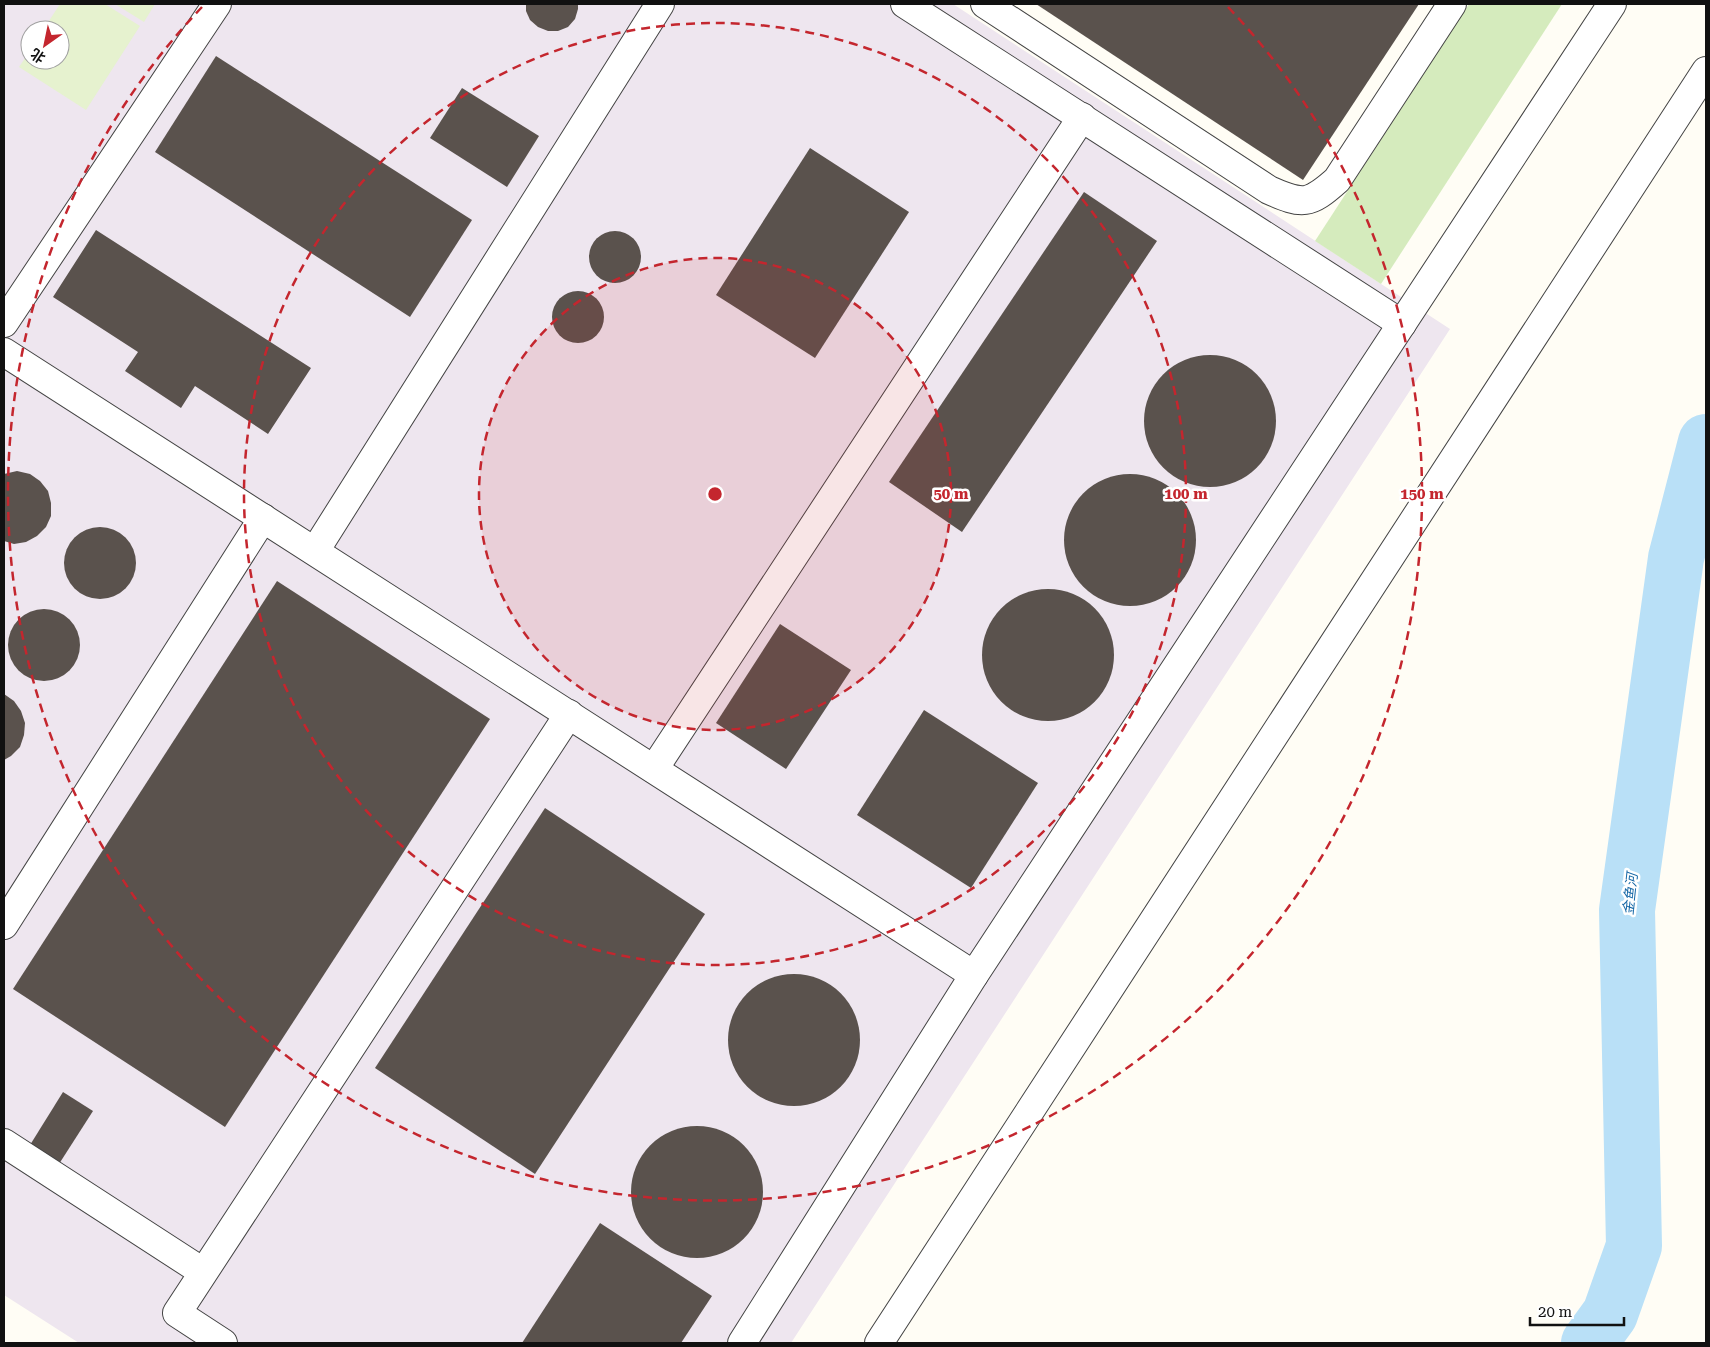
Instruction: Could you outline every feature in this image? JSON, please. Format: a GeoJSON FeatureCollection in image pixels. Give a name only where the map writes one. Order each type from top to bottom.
{"type":"FeatureCollection","features":[{"type":"Feature","properties":{"kind":"street"},"geometry":{"type":"LineString","coordinates":[[4,323],[217,4]]}},
{"type":"Feature","properties":{"kind":"street"},"geometry":{"type":"LineString","coordinates":[[315,551],[660,4]]}},
{"type":"Feature","properties":{"kind":"street"},"geometry":{"type":"LineString","coordinates":[[905,4],[1402,324]]}},
{"type":"Feature","properties":{"kind":"street"},"geometry":{"type":"LineString","coordinates":[[984,4],[1269,190],[1292,200],[1309,200],[1322,194],[1337,180],[1452,4]]}},
{"type":"Feature","properties":{"kind":"street"},"geometry":{"type":"LineString","coordinates":[[742,1343],[974,975],[1612,4]]}},
{"type":"Feature","properties":{"kind":"street"},"geometry":{"type":"LineString","coordinates":[[879,1343],[1706,71]]}},
{"type":"Feature","properties":{"kind":"street"},"geometry":{"type":"LineString","coordinates":[[654,768],[1082,117]]}},
{"type":"Feature","properties":{"kind":"street"},"geometry":{"type":"LineString","coordinates":[[4,352],[974,975]]}},
{"type":"Feature","properties":{"kind":"street"},"geometry":{"type":"LineString","coordinates":[[4,925],[263,518]]}},
{"type":"Feature","properties":{"kind":"street"},"geometry":{"type":"LineString","coordinates":[[223,1343],[177,1313],[569,714]]}},
{"type":"Feature","properties":{"kind":"street"},"geometry":{"type":"LineString","coordinates":[[4,1143],[203,1272]]}},
{"type":"Feature","properties":{"kind":"shaded area"},"geometry":{"type":"Polygon","coordinates":[[[4,4],[953,4],[1450,329],[791,1343],[79,1343],[4,1295],[4,4]]]}},
{"type":"Feature","properties":{"kind":"green space"},"geometry":{"type":"Polygon","coordinates":[[[60,4],[105,4],[140,26],[86,110],[24,70],[70,70],[70,20],[50,20],[60,4]]]}},
{"type":"Feature","properties":{"kind":"green space"},"geometry":{"type":"Polygon","coordinates":[[[115,4],[155,4],[144,22],[115,4]]]}},
{"type":"Feature","properties":{"kind":"green space"},"geometry":{"type":"Polygon","coordinates":[[[1469,4],[1562,4],[1381,284],[1315,241],[1469,4]]]}},
{"type":"Feature","properties":{"kind":"building"},"geometry":{"type":"Polygon","coordinates":[[[526,4],[578,4],[578,9],[575,19],[568,27],[558,31],[548,31],[538,27],[530,20],[526,11],[526,4]]]}},
{"type":"Feature","properties":{"kind":"building"},"geometry":{"type":"Polygon","coordinates":[[[1036,4],[1419,4],[1303,180],[1036,4]]]}},
{"type":"Feature","properties":{"kind":"building"},"geometry":{"type":"Polygon","coordinates":[[[216,56],[472,220],[410,317],[155,152],[216,56]]]}},
{"type":"Feature","properties":{"kind":"building"},"geometry":{"type":"Polygon","coordinates":[[[462,88],[539,136],[507,187],[430,138],[462,88]]]}},
{"type":"Feature","properties":{"kind":"building"},"geometry":{"type":"Polygon","coordinates":[[[810,148],[909,212],[815,358],[716,295],[810,148]]]}},
{"type":"Feature","properties":{"kind":"building"},"geometry":{"type":"Polygon","coordinates":[[[1084,192],[1157,241],[962,532],[889,482],[1084,192]]]}},
{"type":"Feature","properties":{"kind":"building"},"geometry":{"type":"Polygon","coordinates":[[[96,230],[311,368],[268,434],[195,386],[181,408],[125,371],[138,352],[53,297],[96,230]]]}},
{"type":"Feature","properties":{"kind":"building"},"geometry":{"type":"Polygon","coordinates":[[[610,231],[620,231],[634,238],[641,252],[641,262],[634,276],[620,283],[610,283],[600,279],[593,272],[589,262],[589,252],[593,242],[600,235],[610,231]]]}},
{"type":"Feature","properties":{"kind":"building"},"geometry":{"type":"Polygon","coordinates":[[[573,291],[583,291],[597,298],[604,312],[604,322],[597,336],[583,343],[573,343],[563,339],[556,332],[552,322],[552,312],[556,302],[563,295],[573,291]]]}},
{"type":"Feature","properties":{"kind":"building"},"geometry":{"type":"Polygon","coordinates":[[[1210,355],[1223,356],[1235,360],[1257,374],[1271,396],[1275,408],[1275,434],[1271,446],[1257,468],[1235,482],[1223,486],[1210,487],[1197,486],[1185,482],[1163,468],[1149,446],[1145,434],[1144,421],[1145,408],[1149,396],[1163,374],[1185,360],[1197,356],[1210,355]]]}},
{"type":"Feature","properties":{"kind":"building"},"geometry":{"type":"Polygon","coordinates":[[[17,471],[30,474],[40,481],[48,491],[51,503],[51,516],[46,527],[37,536],[26,542],[14,544],[4,541],[4,474],[17,471]]]}},
{"type":"Feature","properties":{"kind":"building"},"geometry":{"type":"Polygon","coordinates":[[[1130,474],[1143,475],[1155,479],[1177,493],[1191,515],[1195,527],[1195,553],[1191,565],[1177,587],[1155,601],[1143,605],[1130,606],[1117,605],[1105,601],[1083,587],[1069,565],[1065,553],[1064,540],[1065,527],[1069,515],[1083,493],[1105,479],[1117,475],[1130,474]]]}},
{"type":"Feature","properties":{"kind":"building"},"geometry":{"type":"Polygon","coordinates":[[[100,527],[120,533],[130,543],[136,563],[130,583],[120,593],[100,599],[80,593],[70,583],[64,563],[70,543],[80,533],[100,527]]]}},
{"type":"Feature","properties":{"kind":"building"},"geometry":{"type":"Polygon","coordinates":[[[277,581],[490,719],[225,1127],[13,989],[277,581]]]}},
{"type":"Feature","properties":{"kind":"building"},"geometry":{"type":"Polygon","coordinates":[[[1048,589],[1061,590],[1073,594],[1095,608],[1109,630],[1113,642],[1113,668],[1109,680],[1095,702],[1073,716],[1061,720],[1048,721],[1035,720],[1023,716],[1001,702],[987,680],[983,668],[982,655],[983,642],[987,630],[1001,608],[1023,594],[1035,590],[1048,589]]]}},
{"type":"Feature","properties":{"kind":"building"},"geometry":{"type":"Polygon","coordinates":[[[44,609],[64,615],[74,625],[80,645],[74,665],[64,675],[44,681],[24,675],[14,665],[8,645],[14,625],[24,615],[44,609]]]}},
{"type":"Feature","properties":{"kind":"building"},"geometry":{"type":"Polygon","coordinates":[[[780,624],[851,670],[786,769],[716,723],[780,624]]]}},
{"type":"Feature","properties":{"kind":"building"},"geometry":{"type":"Polygon","coordinates":[[[4,694],[14,701],[21,711],[25,723],[20,747],[4,760],[4,694]]]}},
{"type":"Feature","properties":{"kind":"building"},"geometry":{"type":"Polygon","coordinates":[[[924,710],[1038,783],[971,888],[857,815],[924,710]]]}},
{"type":"Feature","properties":{"kind":"building"},"geometry":{"type":"Polygon","coordinates":[[[545,808],[705,914],[535,1174],[375,1068],[545,808]]]}},
{"type":"Feature","properties":{"kind":"building"},"geometry":{"type":"Polygon","coordinates":[[[794,974],[807,975],[819,979],[841,993],[855,1015],[859,1027],[859,1053],[855,1065],[841,1087],[819,1101],[807,1105],[794,1106],[781,1105],[769,1101],[747,1087],[733,1065],[729,1053],[728,1040],[729,1027],[733,1015],[747,993],[769,979],[781,975],[794,974]]]}},
{"type":"Feature","properties":{"kind":"building"},"geometry":{"type":"Polygon","coordinates":[[[63,1092],[93,1111],[59,1164],[30,1145],[63,1092]]]}},
{"type":"Feature","properties":{"kind":"building"},"geometry":{"type":"Polygon","coordinates":[[[697,1126],[710,1127],[722,1131],[744,1145],[758,1167],[762,1179],[762,1205],[758,1217],[744,1239],[722,1253],[710,1257],[697,1258],[684,1257],[672,1253],[650,1239],[636,1217],[632,1205],[631,1192],[632,1179],[636,1167],[650,1145],[672,1131],[684,1127],[697,1126]]]}},
{"type":"Feature","properties":{"kind":"building"},"geometry":{"type":"Polygon","coordinates":[[[600,1223],[712,1296],[681,1343],[522,1343],[600,1223]]]}},
{"type":"Feature","properties":{"kind":"waterway","name":"金鱼河"},"geometry":{"type":"LineString","coordinates":[[1589,1343],[1610,1314],[1634,1246],[1627,910],[1676,558],[1706,442]]}}]}
